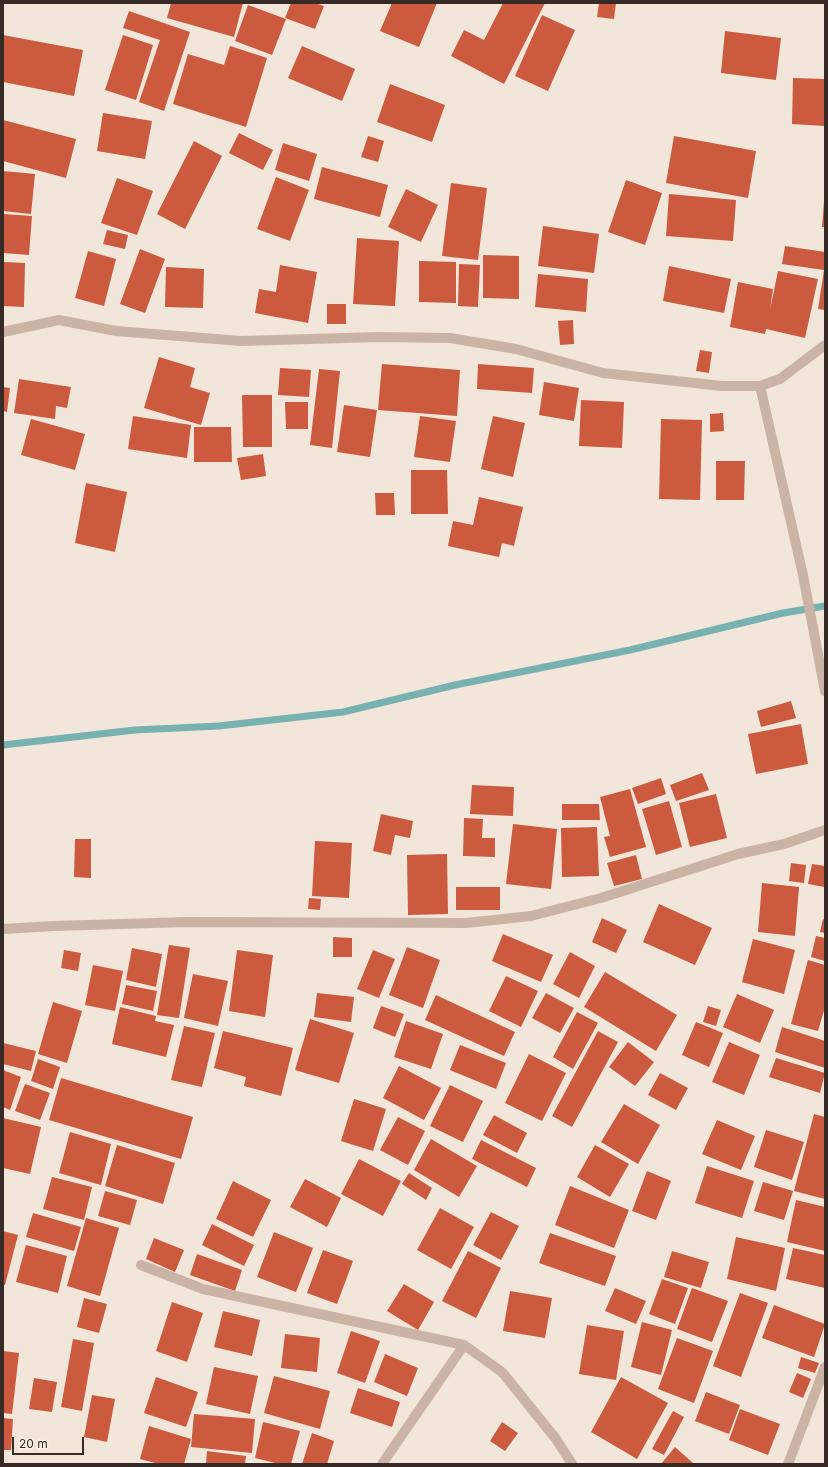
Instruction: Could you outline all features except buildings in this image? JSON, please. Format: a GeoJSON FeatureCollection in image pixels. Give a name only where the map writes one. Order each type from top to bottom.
{"type":"FeatureCollection","features":[{"type":"Feature","properties":{"kind":"street"},"geometry":{"type":"LineString","coordinates":[[3,332],[59,320],[116,331],[241,342],[379,337],[450,338],[516,349],[603,373],[722,386],[760,386],[780,379],[825,345]]}},
{"type":"Feature","properties":{"kind":"street"},"geometry":{"type":"LineString","coordinates":[[760,386],[803,575],[825,691]]}},
{"type":"Feature","properties":{"kind":"street"},"geometry":{"type":"LineString","coordinates":[[3,929],[187,922],[466,923],[532,916],[601,898],[738,854],[784,844],[825,830]]}},
{"type":"Feature","properties":{"kind":"street"},"geometry":{"type":"LineString","coordinates":[[141,1266],[203,1289],[464,1345],[502,1372],[556,1439],[572,1464]]}},
{"type":"Feature","properties":{"kind":"street"},"geometry":{"type":"LineString","coordinates":[[382,1464],[464,1345]]}},
{"type":"Feature","properties":{"kind":"street"},"geometry":{"type":"LineString","coordinates":[[788,1464],[825,1367]]}},
{"type":"Feature","properties":{"kind":"waterway"},"geometry":{"type":"LineString","coordinates":[[3,745],[135,730],[219,726],[343,712],[455,685],[630,650],[783,613],[825,606]]}}]}
